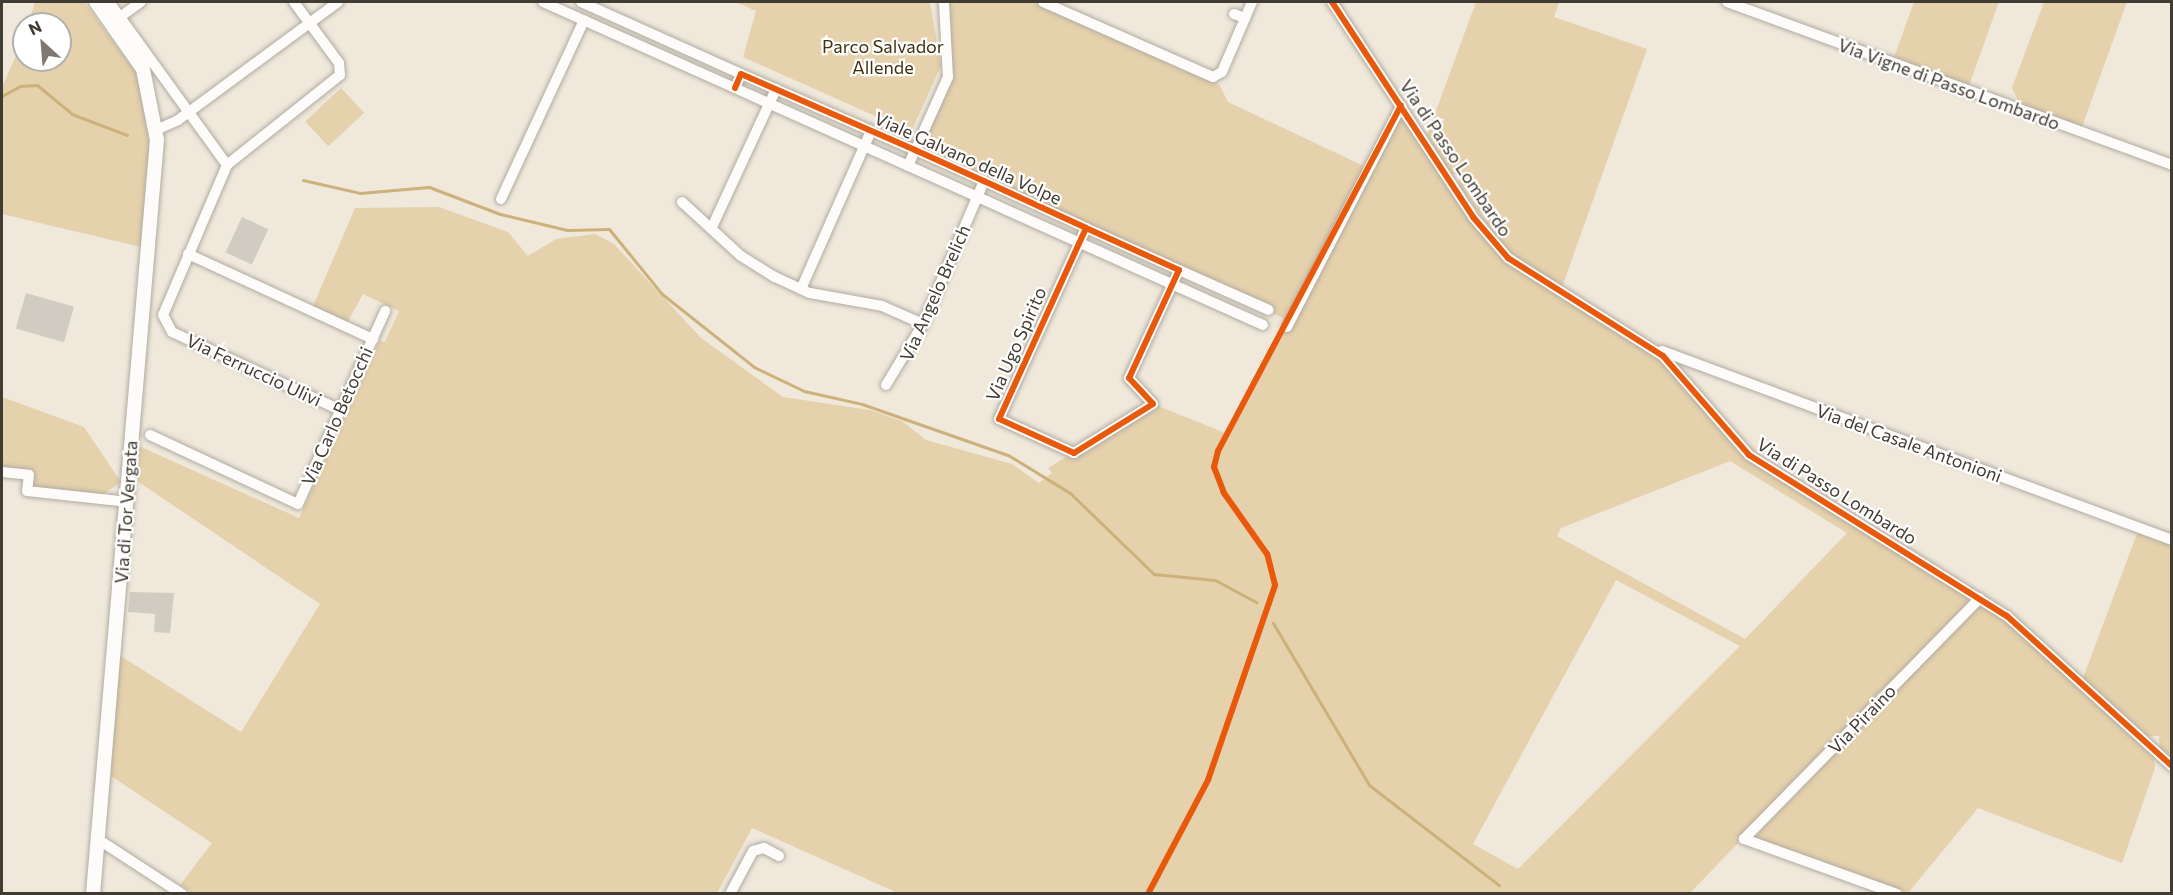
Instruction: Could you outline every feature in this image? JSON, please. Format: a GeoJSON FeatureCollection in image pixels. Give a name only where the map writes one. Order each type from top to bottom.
{"type":"FeatureCollection","features":[{"type":"Feature","properties":{"kind":"main road","name":"Via di Tor Vergata"},"geometry":{"type":"LineString","coordinates":[[93,894],[96,838],[128,502],[156,130],[143,69],[96,2]]}},
{"type":"Feature","properties":{"kind":"street"},"geometry":{"type":"LineString","coordinates":[[109,2],[227,165],[340,75],[339,63],[294,2]]}},
{"type":"Feature","properties":{"kind":"street"},"geometry":{"type":"LineString","coordinates":[[120,17],[141,2]]}},
{"type":"Feature","properties":{"kind":"street"},"geometry":{"type":"LineString","coordinates":[[156,130],[189,113],[338,2]]}},
{"type":"Feature","properties":{"kind":"street","name":"Viale Galvano della Volpe"},"geometry":{"type":"LineString","coordinates":[[543,2],[1171,286],[1263,325]]}},
{"type":"Feature","properties":{"kind":"street","name":"Viale Galvano della Volpe"},"geometry":{"type":"LineString","coordinates":[[581,2],[1269,309]]}},
{"type":"Feature","properties":{"kind":"street"},"geometry":{"type":"LineString","coordinates":[[908,166],[948,77],[944,2]]}},
{"type":"Feature","properties":{"kind":"street"},"geometry":{"type":"LineString","coordinates":[[1043,2],[1213,77],[1222,72],[1252,2]]}},
{"type":"Feature","properties":{"kind":"street","name":"Via di Passo Lombardo"},"geometry":{"type":"LineString","coordinates":[[1332,2],[1501,251],[1648,345],[1671,363],[1745,451],[1980,598],[2024,631],[2172,766]]}},
{"type":"Feature","properties":{"kind":"street","name":"Via Vigne di Passo Lombardo"},"geometry":{"type":"LineString","coordinates":[[1727,2],[2172,165]]}},
{"type":"Feature","properties":{"kind":"street"},"geometry":{"type":"LineString","coordinates":[[1234,14],[1245,18]]}},
{"type":"Feature","properties":{"kind":"street"},"geometry":{"type":"LineString","coordinates":[[501,199],[584,20]]}},
{"type":"Feature","properties":{"kind":"street"},"geometry":{"type":"LineString","coordinates":[[735,88],[741,74]]}},
{"type":"Feature","properties":{"kind":"street"},"geometry":{"type":"LineString","coordinates":[[712,227],[776,90]]}},
{"type":"Feature","properties":{"kind":"street"},"geometry":{"type":"LineString","coordinates":[[1287,327],[1401,106]]}},
{"type":"Feature","properties":{"kind":"street"},"geometry":{"type":"LineString","coordinates":[[801,289],[870,131]]}},
{"type":"Feature","properties":{"kind":"street","name":"Via Ferruccio Ulivi"},"geometry":{"type":"LineString","coordinates":[[227,165],[165,301],[163,315],[172,332],[340,410]]}},
{"type":"Feature","properties":{"kind":"street","name":"Via Angelo Brelich"},"geometry":{"type":"LineString","coordinates":[[886,385],[923,324],[984,182]]}},
{"type":"Feature","properties":{"kind":"street"},"geometry":{"type":"LineString","coordinates":[[682,202],[748,261],[801,289],[882,306],[923,324]]}},
{"type":"Feature","properties":{"kind":"street","name":"Via Ugo Spirito"},"geometry":{"type":"LineString","coordinates":[[1086,228],[999,419],[1074,453],[1157,407],[1129,378],[1171,286]]}},
{"type":"Feature","properties":{"kind":"street"},"geometry":{"type":"LineString","coordinates":[[188,254],[372,339]]}},
{"type":"Feature","properties":{"kind":"street"},"geometry":{"type":"LineString","coordinates":[[1171,286],[1179,270]]}},
{"type":"Feature","properties":{"kind":"street","name":"Via Carlo Betocchi"},"geometry":{"type":"LineString","coordinates":[[150,435],[298,504],[385,311]]}},
{"type":"Feature","properties":{"kind":"street","name":"Via del Casale Antonioni"},"geometry":{"type":"LineString","coordinates":[[1648,345],[2172,540]]}},
{"type":"Feature","properties":{"kind":"street"},"geometry":{"type":"LineString","coordinates":[[2,472],[29,475],[27,491],[128,502]]}},
{"type":"Feature","properties":{"kind":"street","name":"Via Piraino"},"geometry":{"type":"LineString","coordinates":[[1897,894],[1744,839],[1980,598]]}},
{"type":"Feature","properties":{"kind":"street"},"geometry":{"type":"LineString","coordinates":[[96,838],[182,894]]}},
{"type":"Feature","properties":{"kind":"street"},"geometry":{"type":"LineString","coordinates":[[730,894],[753,851],[764,848],[779,856]]}},
{"type":"Feature","properties":{"kind":"green space"},"geometry":{"type":"Polygon","coordinates":[[[35,2],[84,2],[138,75],[150,149],[141,247],[2,214],[2,87],[12,64],[12,72],[72,72],[72,12],[32,12],[35,2]]]}},
{"type":"Feature","properties":{"kind":"green space","name":"Parco Salvador Allende"},"geometry":{"type":"Polygon","coordinates":[[[736,2],[930,2],[941,66],[911,132],[743,57],[756,11],[736,2]]]}},
{"type":"Feature","properties":{"kind":"green space"},"geometry":{"type":"Polygon","coordinates":[[[945,2],[1037,2],[1219,84],[1228,102],[1372,170],[1401,117],[1496,253],[1657,356],[1739,452],[1966,594],[1968,604],[1690,893],[898,893],[752,828],[717,893],[193,893],[180,885],[212,843],[111,776],[119,655],[241,732],[320,604],[137,481],[139,446],[299,518],[380,341],[385,342],[399,311],[363,294],[347,323],[313,306],[355,208],[439,207],[508,232],[528,256],[556,239],[595,234],[614,244],[701,338],[783,397],[870,410],[902,421],[926,440],[1012,464],[1039,483],[1052,473],[1048,468],[1153,404],[1228,434],[1290,321],[915,150],[948,77],[945,2]],[[1730,461],[1561,528],[1557,536],[1745,639],[1847,533],[1730,461]],[[1616,580],[1473,844],[1518,869],[1740,646],[1616,580]]]}},
{"type":"Feature","properties":{"kind":"green space"},"geometry":{"type":"Polygon","coordinates":[[[1476,2],[1559,2],[1554,17],[1647,49],[1562,287],[1505,249],[1458,184],[1461,172],[1451,175],[1427,135],[1476,2]]]}},
{"type":"Feature","properties":{"kind":"green space"},"geometry":{"type":"Polygon","coordinates":[[[1914,2],[1999,2],[1967,91],[1892,63],[1914,2]]]}},
{"type":"Feature","properties":{"kind":"green space"},"geometry":{"type":"Polygon","coordinates":[[[2044,2],[2127,2],[2080,132],[2023,111],[2012,88],[2044,2]]]}},
{"type":"Feature","properties":{"kind":"green space"},"geometry":{"type":"Polygon","coordinates":[[[341,88],[364,113],[328,146],[305,121],[341,88]]]}},
{"type":"Feature","properties":{"kind":"green space"},"geometry":{"type":"Polygon","coordinates":[[[2,397],[84,427],[121,482],[102,495],[27,491],[28,475],[2,472],[2,397]]]}},
{"type":"Feature","properties":{"kind":"green space"},"geometry":{"type":"Polygon","coordinates":[[[2138,531],[2171,544],[2171,758],[2160,748],[2159,736],[2148,736],[2083,678],[2138,531]]]}},
{"type":"Feature","properties":{"kind":"green space"},"geometry":{"type":"Polygon","coordinates":[[[1979,603],[2015,627],[2154,755],[2155,768],[2122,863],[1978,808],[1908,893],[1754,838],[1979,603]]]}},
{"type":"Feature","properties":{"kind":"building"},"geometry":{"type":"Polygon","coordinates":[[[242,217],[268,229],[252,265],[226,252],[242,217]]]}},
{"type":"Feature","properties":{"kind":"building"},"geometry":{"type":"Polygon","coordinates":[[[26,293],[74,307],[64,342],[16,329],[26,293]]]}},
{"type":"Feature","properties":{"kind":"building"},"geometry":{"type":"Polygon","coordinates":[[[130,592],[174,593],[170,633],[154,632],[155,614],[128,612],[130,592]]]}},
{"type":"Feature","properties":{"kind":"waterway"},"geometry":{"type":"LineString","coordinates":[[2,96],[20,86],[37,85],[72,114],[127,135]]}},
{"type":"Feature","properties":{"kind":"waterway"},"geometry":{"type":"LineString","coordinates":[[303,180],[360,193],[429,187],[500,214],[567,230],[609,229],[662,294],[754,367],[804,391],[862,404],[1008,455],[1070,493],[1154,574],[1215,580],[1256,602]]}},
{"type":"Feature","properties":{"kind":"waterway"},"geometry":{"type":"LineString","coordinates":[[1273,623],[1369,785],[1499,885]]}},
{"type":"Feature","properties":{"kind":"cycle path"},"geometry":{"type":"LineString","coordinates":[[1332,2],[1473,217],[1508,258],[1663,356],[1749,455],[2007,616],[2172,766]]}},
{"type":"Feature","properties":{"kind":"cycle path"},"geometry":{"type":"LineString","coordinates":[[735,88],[741,74],[915,150],[1179,270],[1129,378],[1153,404],[1074,453],[999,419],[1086,228]]}},
{"type":"Feature","properties":{"kind":"cycle path"},"geometry":{"type":"LineString","coordinates":[[1148,894],[1208,780],[1275,585],[1267,554],[1224,493],[1214,467],[1218,451],[1401,106]]}}]}
